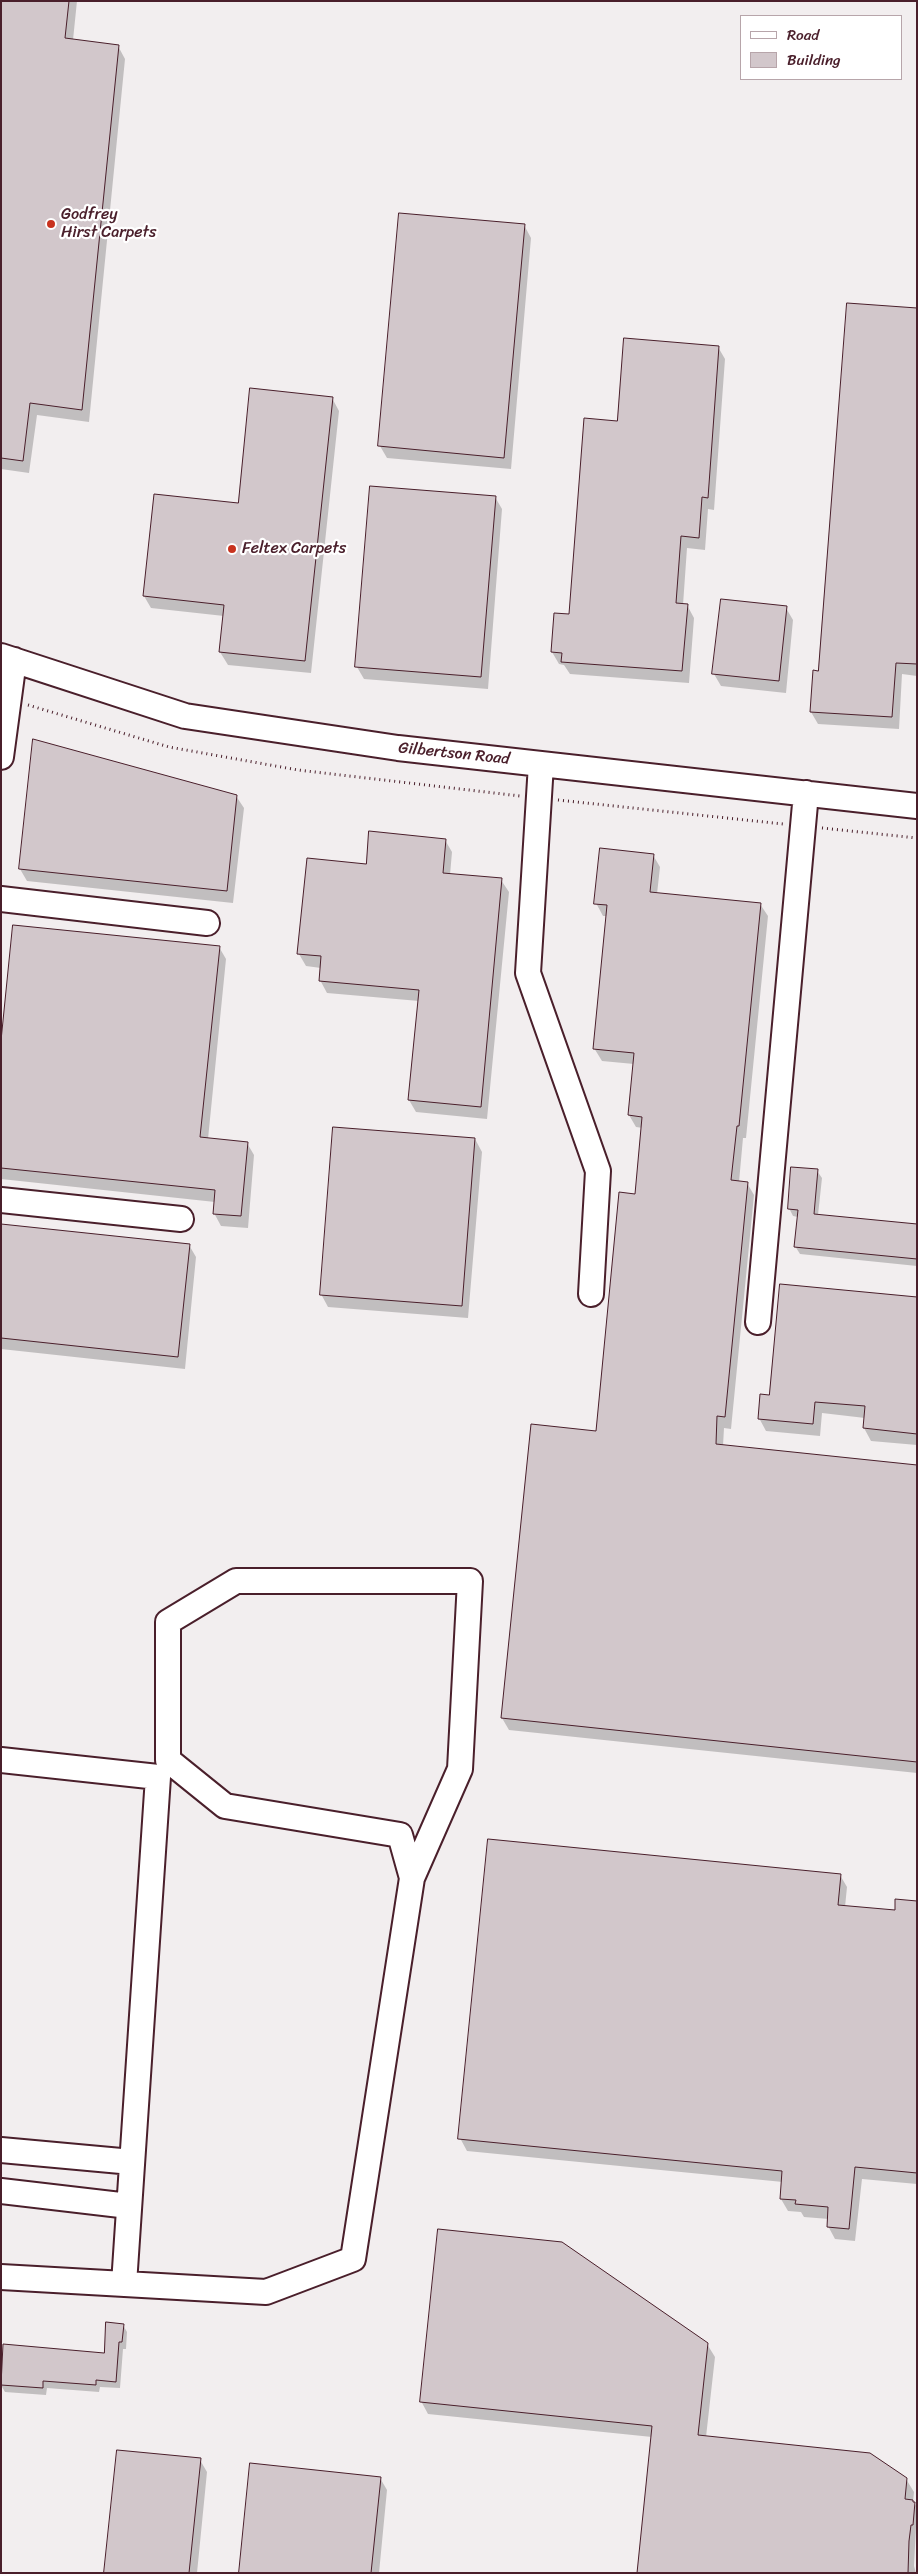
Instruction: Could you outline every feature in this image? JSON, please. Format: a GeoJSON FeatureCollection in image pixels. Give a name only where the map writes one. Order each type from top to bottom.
{"type":"FeatureCollection","features":[{"type":"Feature","properties":{"kind":"street"},"geometry":{"type":"LineString","coordinates":[[1,757],[8,699],[8,658]]}},
{"type":"Feature","properties":{"kind":"street","name":"Gilbertson Road"},"geometry":{"type":"LineString","coordinates":[[8,658],[184,716],[398,748],[917,806]]}},
{"type":"Feature","properties":{"kind":"street"},"geometry":{"type":"LineString","coordinates":[[541,764],[528,973],[598,1171],[591,1294]]}},
{"type":"Feature","properties":{"kind":"street"},"geometry":{"type":"LineString","coordinates":[[758,1322],[806,793]]}},
{"type":"Feature","properties":{"kind":"street"},"geometry":{"type":"LineString","coordinates":[[1,899],[207,923]]}},
{"type":"Feature","properties":{"kind":"street"},"geometry":{"type":"LineString","coordinates":[[1,1200],[181,1219]]}},
{"type":"Feature","properties":{"kind":"street"},"geometry":{"type":"LineString","coordinates":[[1,2277],[266,2292],[353,2260],[412,1878],[460,1769],[470,1581],[236,1581],[168,1622],[168,1760],[225,1806],[400,1834],[412,1878]]}},
{"type":"Feature","properties":{"kind":"street"},"geometry":{"type":"LineString","coordinates":[[1,1760],[158,1777],[124,2284]]}},
{"type":"Feature","properties":{"kind":"street"},"geometry":{"type":"LineString","coordinates":[[1,2150],[132,2162]]}},
{"type":"Feature","properties":{"kind":"street"},"geometry":{"type":"LineString","coordinates":[[1,2191],[129,2206]]}},
{"type":"Feature","properties":{"kind":"path"},"geometry":{"type":"LineString","coordinates":[[8,699],[169,747],[298,770],[539,798],[917,838]]}},
{"type":"Feature","properties":{"kind":"shaded area"},"geometry":{"type":"Polygon","coordinates":[[[1,1],[917,1],[917,2573],[1,2573],[1,1]]]}},
{"type":"Feature","properties":{"kind":"building","name":"Godfrey Hirst Carpets"},"geometry":{"type":"Polygon","coordinates":[[[1,1],[69,1],[65,38],[119,45],[82,410],[30,403],[23,461],[1,458],[1,1]]]}},
{"type":"Feature","properties":{"kind":"building"},"geometry":{"type":"Polygon","coordinates":[[[399,213],[525,224],[504,458],[378,446],[399,213]]]}},
{"type":"Feature","properties":{"kind":"building"},"geometry":{"type":"Polygon","coordinates":[[[847,303],[917,308],[917,664],[896,663],[892,717],[810,712],[813,670],[818,671],[847,303]]]}},
{"type":"Feature","properties":{"kind":"building"},"geometry":{"type":"Polygon","coordinates":[[[624,338],[719,346],[708,498],[702,497],[699,538],[681,536],[676,603],[688,604],[682,671],[561,662],[562,653],[551,652],[554,613],[569,614],[584,418],[617,421],[624,338]]]}},
{"type":"Feature","properties":{"kind":"building","name":"Feltex Carpets"},"geometry":{"type":"Polygon","coordinates":[[[250,388],[333,397],[305,661],[219,652],[224,605],[143,596],[154,494],[238,503],[250,388]]]}},
{"type":"Feature","properties":{"kind":"building"},"geometry":{"type":"Polygon","coordinates":[[[370,486],[496,496],[481,677],[355,667],[370,486]]]}},
{"type":"Feature","properties":{"kind":"building"},"geometry":{"type":"Polygon","coordinates":[[[721,599],[787,606],[779,681],[712,674],[721,599]]]}},
{"type":"Feature","properties":{"kind":"building"},"geometry":{"type":"Polygon","coordinates":[[[33,739],[237,795],[227,891],[19,869],[33,739]]]}},
{"type":"Feature","properties":{"kind":"building"},"geometry":{"type":"Polygon","coordinates":[[[369,831],[446,839],[443,873],[502,878],[481,1107],[408,1100],[419,990],[319,981],[321,956],[297,954],[307,858],[366,864],[369,831]]]}},
{"type":"Feature","properties":{"kind":"building"},"geometry":{"type":"Polygon","coordinates":[[[600,848],[654,854],[650,892],[761,903],[739,1126],[737,1126],[731,1180],[748,1182],[725,1417],[717,1416],[716,1444],[917,1465],[917,1762],[501,1718],[531,1424],[596,1431],[619,1192],[635,1194],[642,1117],[628,1115],[634,1053],[593,1049],[607,905],[594,904],[600,848]]]}},
{"type":"Feature","properties":{"kind":"building"},"geometry":{"type":"Polygon","coordinates":[[[13,925],[220,946],[200,1137],[248,1142],[241,1216],[213,1214],[215,1190],[1,1168],[1,1041],[13,925]]]}},
{"type":"Feature","properties":{"kind":"building"},"geometry":{"type":"Polygon","coordinates":[[[333,1127],[475,1138],[462,1306],[320,1295],[333,1127]]]}},
{"type":"Feature","properties":{"kind":"building"},"geometry":{"type":"Polygon","coordinates":[[[791,1167],[818,1169],[814,1214],[917,1224],[917,1259],[794,1247],[798,1210],[788,1209],[791,1167]]]}},
{"type":"Feature","properties":{"kind":"building"},"geometry":{"type":"Polygon","coordinates":[[[1,1224],[190,1244],[178,1357],[1,1338],[1,1224]]]}},
{"type":"Feature","properties":{"kind":"building"},"geometry":{"type":"Polygon","coordinates":[[[780,1284],[917,1297],[917,1434],[863,1428],[865,1406],[815,1402],[813,1424],[758,1419],[760,1394],[769,1395],[780,1284]]]}},
{"type":"Feature","properties":{"kind":"building"},"geometry":{"type":"Polygon","coordinates":[[[488,1839],[841,1874],[838,1905],[895,1910],[895,1899],[917,1901],[917,2173],[855,2167],[849,2229],[827,2227],[828,2207],[795,2204],[796,2200],[780,2199],[782,2171],[458,2139],[488,1839]]]}},
{"type":"Feature","properties":{"kind":"building"},"geometry":{"type":"Polygon","coordinates":[[[438,2229],[562,2242],[708,2343],[698,2435],[870,2453],[907,2478],[905,2499],[915,2502],[913,2525],[911,2525],[909,2541],[908,2573],[637,2573],[652,2426],[420,2402],[438,2229]]]}},
{"type":"Feature","properties":{"kind":"building"},"geometry":{"type":"Polygon","coordinates":[[[106,2322],[124,2324],[122,2342],[119,2342],[116,2382],[96,2380],[96,2385],[43,2381],[43,2388],[1,2385],[3,2344],[104,2353],[106,2322]]]}},
{"type":"Feature","properties":{"kind":"building"},"geometry":{"type":"Polygon","coordinates":[[[117,2450],[201,2458],[189,2573],[104,2573],[117,2450]]]}},
{"type":"Feature","properties":{"kind":"building"},"geometry":{"type":"Polygon","coordinates":[[[250,2463],[381,2477],[371,2573],[239,2573],[250,2463]]]}},
{"type":"Feature","properties":{"kind":"place","name":"Godfrey Hirst Carpets"},"geometry":{"type":"Point","coordinates":[51,224]}},
{"type":"Feature","properties":{"kind":"place","name":"Feltex Carpets"},"geometry":{"type":"Point","coordinates":[232,549]}}]}
